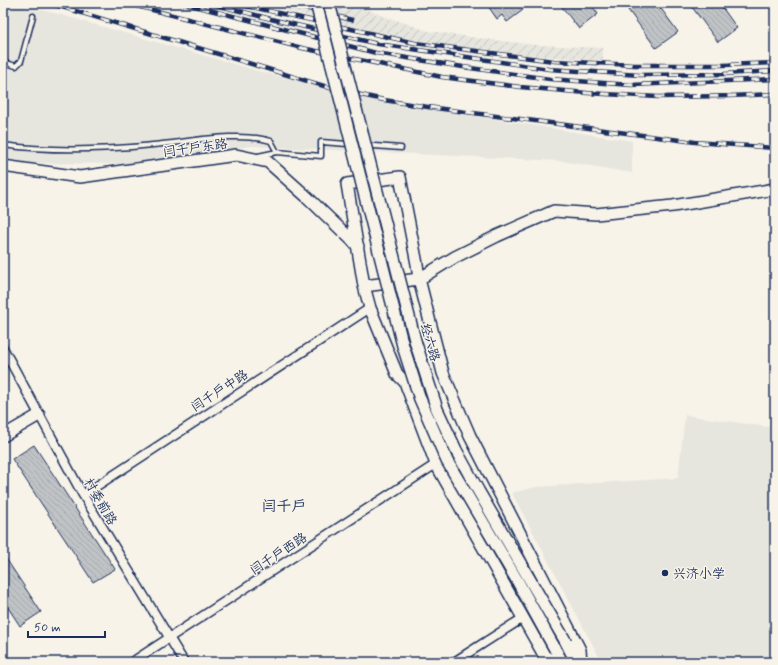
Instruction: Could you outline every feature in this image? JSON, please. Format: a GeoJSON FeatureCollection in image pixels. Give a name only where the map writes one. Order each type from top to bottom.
{"type":"FeatureCollection","features":[{"type":"Feature","properties":{"kind":"main road"},"geometry":{"type":"LineString","coordinates":[[316,3],[403,346],[420,399],[447,461],[518,582],[562,662]]}},
{"type":"Feature","properties":{"kind":"main road","name":"经六路"},"geometry":{"type":"LineString","coordinates":[[329,3],[416,344],[437,409],[456,450],[479,492],[566,642],[576,662]]}},
{"type":"Feature","properties":{"kind":"main road","name":"闫千户东路"},"geometry":{"type":"LineString","coordinates":[[3,166],[80,177],[236,155],[268,162],[358,246]]}},
{"type":"Feature","properties":{"kind":"main road"},"geometry":{"type":"LineString","coordinates":[[552,662],[544,655],[436,464],[404,382],[397,374],[370,308],[364,286],[347,184],[400,177],[419,279],[444,373],[470,436],[580,650],[581,662]]}},
{"type":"Feature","properties":{"kind":"main road"},"geometry":{"type":"LineString","coordinates":[[364,286],[419,279],[455,256],[554,211],[604,213],[673,206],[775,190]]}},
{"type":"Feature","properties":{"kind":"main road"},"geometry":{"type":"LineString","coordinates":[[3,436],[39,415]]}},
{"type":"Feature","properties":{"kind":"street","name":"闫千户中路"},"geometry":{"type":"LineString","coordinates":[[83,495],[370,308]]}},
{"type":"Feature","properties":{"kind":"street","name":"村委前路"},"geometry":{"type":"LineString","coordinates":[[3,348],[83,495],[184,662]]}},
{"type":"Feature","properties":{"kind":"street","name":"闫千户西路"},"geometry":{"type":"LineString","coordinates":[[132,662],[436,464]]}},
{"type":"Feature","properties":{"kind":"street"},"geometry":{"type":"LineString","coordinates":[[454,662],[523,618]]}},
{"type":"Feature","properties":{"kind":"lane"},"geometry":{"type":"LineString","coordinates":[[3,62],[16,66],[21,61],[33,16]]}},
{"type":"Feature","properties":{"kind":"lane"},"geometry":{"type":"LineString","coordinates":[[3,145],[56,150],[111,149],[243,136],[271,141],[278,152]]}},
{"type":"Feature","properties":{"kind":"lane"},"geometry":{"type":"LineString","coordinates":[[253,159],[259,156],[278,152],[321,156],[321,142],[401,148]]}},
{"type":"Feature","properties":{"kind":"shaded area"},"geometry":{"type":"Polygon","coordinates":[[[3,3],[13,3],[58,14],[265,73],[385,102],[632,141],[632,173],[562,161],[251,146],[128,164],[31,163],[3,159],[3,3]]]}},
{"type":"Feature","properties":{"kind":"shaded area"},"geometry":{"type":"Polygon","coordinates":[[[255,3],[358,3],[375,13],[428,31],[537,45],[603,48],[603,60],[537,56],[469,49],[404,39],[255,3]]]}},
{"type":"Feature","properties":{"kind":"shaded area","name":"兴济小学"},"geometry":{"type":"Polygon","coordinates":[[[685,415],[775,428],[775,654],[741,662],[602,662],[512,493],[536,487],[678,478],[685,415]]]}},
{"type":"Feature","properties":{"kind":"building"},"geometry":{"type":"Polygon","coordinates":[[[486,3],[519,3],[523,10],[507,22],[502,15],[497,19],[486,3]]]}},
{"type":"Feature","properties":{"kind":"building"},"geometry":{"type":"Polygon","coordinates":[[[559,3],[590,3],[598,14],[579,29],[559,3]]]}},
{"type":"Feature","properties":{"kind":"building"},"geometry":{"type":"Polygon","coordinates":[[[623,3],[657,3],[678,32],[656,48],[623,3]]]}},
{"type":"Feature","properties":{"kind":"building"},"geometry":{"type":"Polygon","coordinates":[[[689,3],[719,3],[737,28],[718,42],[689,3]]]}},
{"type":"Feature","properties":{"kind":"building"},"geometry":{"type":"Polygon","coordinates":[[[34,445],[115,569],[93,582],[12,459],[34,445]]]}},
{"type":"Feature","properties":{"kind":"building"},"geometry":{"type":"Polygon","coordinates":[[[3,554],[41,612],[20,626],[3,600],[3,554]]]}},
{"type":"Feature","properties":{"kind":"railway"},"geometry":{"type":"LineString","coordinates":[[49,3],[334,89],[384,100],[695,142],[775,148]]}},
{"type":"Feature","properties":{"kind":"railway"},"geometry":{"type":"LineString","coordinates":[[125,3],[302,48],[442,77],[520,87],[658,97],[775,94]]}},
{"type":"Feature","properties":{"kind":"railway"},"geometry":{"type":"LineString","coordinates":[[183,3],[376,53],[550,79],[631,85],[775,79]]}},
{"type":"Feature","properties":{"kind":"railway"},"geometry":{"type":"LineString","coordinates":[[209,3],[378,44],[549,69],[640,75],[724,74],[775,71]]}},
{"type":"Feature","properties":{"kind":"railway"},"geometry":{"type":"LineString","coordinates":[[233,3],[415,43],[554,61],[635,65],[723,65],[775,63]]}},
{"type":"Feature","properties":{"kind":"railway"},"geometry":{"type":"LineString","coordinates":[[285,3],[352,20]]}},
{"type":"Feature","properties":{"kind":"place","name":"兴济小学"},"geometry":{"type":"Point","coordinates":[665,573]}},
{"type":"Feature","properties":{"kind":"district","name":"闫千户"},"geometry":{"type":"Point","coordinates":[284,506]}}]}
